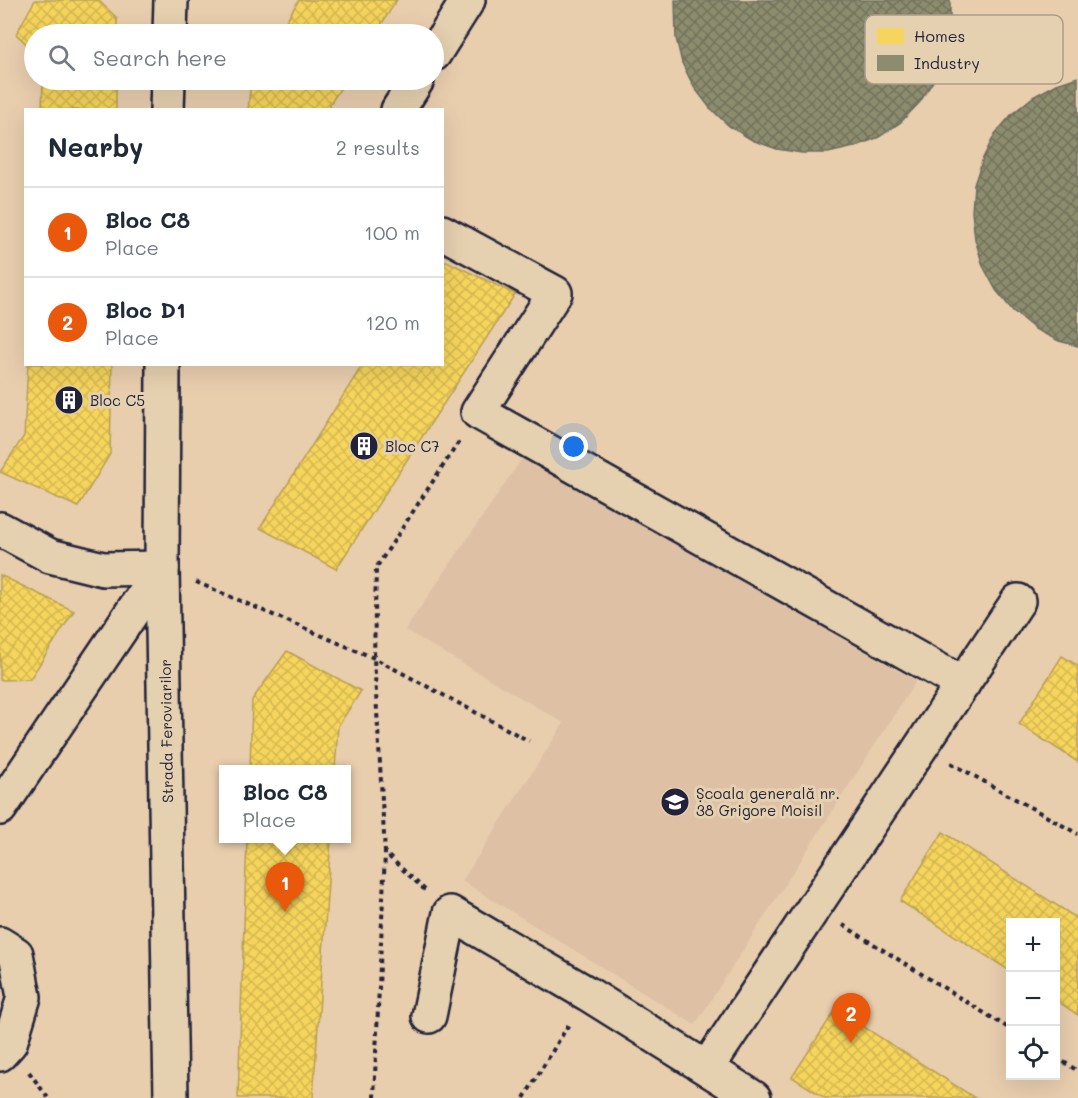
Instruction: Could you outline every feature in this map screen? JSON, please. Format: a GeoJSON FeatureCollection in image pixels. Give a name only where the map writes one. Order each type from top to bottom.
{"type":"FeatureCollection","features":[{"type":"Feature","properties":{"kind":"street"},"geometry":{"type":"LineString","coordinates":[[170,24],[171,0]]}},
{"type":"Feature","properties":{"kind":"street"},"geometry":{"type":"LineString","coordinates":[[444,38],[468,0]]}},
{"type":"Feature","properties":{"kind":"street"},"geometry":{"type":"LineString","coordinates":[[167,108],[168,90]]}},
{"type":"Feature","properties":{"kind":"street"},"geometry":{"type":"LineString","coordinates":[[399,108],[411,90]]}},
{"type":"Feature","properties":{"kind":"street"},"geometry":{"type":"LineString","coordinates":[[444,233],[555,293],[478,412],[963,684]]}},
{"type":"Feature","properties":{"kind":"street","name":"Strada Feroviarilor"},"geometry":{"type":"LineString","coordinates":[[163,366],[162,568],[171,1098]]}},
{"type":"Feature","properties":{"kind":"street"},"geometry":{"type":"LineString","coordinates":[[0,529],[50,556],[82,564],[103,569],[162,568]]}},
{"type":"Feature","properties":{"kind":"street"},"geometry":{"type":"LineString","coordinates":[[0,808],[162,568]]}},
{"type":"Feature","properties":{"kind":"street"},"geometry":{"type":"LineString","coordinates":[[707,1068],[816,908],[1018,601]]}},
{"type":"Feature","properties":{"kind":"street"},"geometry":{"type":"LineString","coordinates":[[429,1016],[450,913],[588,994],[754,1098]]}},
{"type":"Feature","properties":{"kind":"street"},"geometry":{"type":"LineString","coordinates":[[0,944],[16,954],[24,997],[10,1043],[0,1054]]}},
{"type":"Feature","properties":{"kind":"path"},"geometry":{"type":"LineString","coordinates":[[374,1098],[385,853],[374,658],[376,568],[478,412]]}},
{"type":"Feature","properties":{"kind":"path"},"geometry":{"type":"LineString","coordinates":[[162,568],[374,658],[529,741]]}},
{"type":"Feature","properties":{"kind":"path"},"geometry":{"type":"LineString","coordinates":[[921,747],[1078,834]]}},
{"type":"Feature","properties":{"kind":"path"},"geometry":{"type":"LineString","coordinates":[[385,853],[450,913]]}},
{"type":"Feature","properties":{"kind":"path"},"geometry":{"type":"LineString","coordinates":[[816,908],[1006,1026]]}},
{"type":"Feature","properties":{"kind":"path"},"geometry":{"type":"LineString","coordinates":[[524,1098],[588,994]]}},
{"type":"Feature","properties":{"kind":"path"},"geometry":{"type":"LineString","coordinates":[[1060,1060],[1078,1071]]}},
{"type":"Feature","properties":{"kind":"shaded area","name":"Școala generală nr. 38 Grigore Moisil"},"geometry":{"type":"Polygon","coordinates":[[[523,457],[916,681],[695,1025],[462,881],[564,723],[405,630],[523,457]]]}},
{"type":"Feature","properties":{"kind":"building: Homes"},"geometry":{"type":"Polygon","coordinates":[[[35,0],[98,0],[117,18],[117,24],[24,24],[24,42],[16,34],[35,0]]]}},
{"type":"Feature","properties":{"kind":"building: Homes"},"geometry":{"type":"Polygon","coordinates":[[[299,0],[397,0],[381,24],[284,24],[299,0]]]}},
{"type":"Feature","properties":{"kind":"building: Homes"},"geometry":{"type":"Polygon","coordinates":[[[43,90],[116,90],[116,108],[42,108],[43,90]]]}},
{"type":"Feature","properties":{"kind":"building: Homes"},"geometry":{"type":"Polygon","coordinates":[[[250,90],[339,90],[330,104],[330,108],[248,108],[250,90]]]}},
{"type":"Feature","properties":{"kind":"building: Homes","name":"Bloc C7"},"geometry":{"type":"Polygon","coordinates":[[[444,260],[515,294],[336,569],[260,528],[362,366],[444,366],[444,260]]]}},
{"type":"Feature","properties":{"kind":"building: Homes","name":"Bloc C5"},"geometry":{"type":"Polygon","coordinates":[[[28,366],[112,366],[110,454],[78,507],[0,472],[24,436],[28,366]]]}},
{"type":"Feature","properties":{"kind":"building: Homes"},"geometry":{"type":"Polygon","coordinates":[[[0,575],[74,611],[30,679],[0,680],[0,575]]]}},
{"type":"Feature","properties":{"kind":"building: Homes"},"geometry":{"type":"Polygon","coordinates":[[[287,651],[361,691],[338,726],[335,765],[250,765],[252,700],[287,651]]]}},
{"type":"Feature","properties":{"kind":"building: Homes"},"geometry":{"type":"Polygon","coordinates":[[[1062,656],[1078,666],[1078,762],[1019,724],[1062,656]]]}},
{"type":"Feature","properties":{"kind":"building: Homes"},"geometry":{"type":"Polygon","coordinates":[[[943,832],[1078,919],[1078,1015],[1060,1003],[1060,918],[1006,918],[1006,968],[900,901],[943,832]]]}},
{"type":"Feature","properties":{"kind":"building: Homes"},"geometry":{"type":"Polygon","coordinates":[[[247,843],[331,843],[313,1098],[238,1098],[247,843]]]}},
{"type":"Feature","properties":{"kind":"building: Homes"},"geometry":{"type":"Polygon","coordinates":[[[836,1009],[975,1098],[825,1098],[792,1077],[836,1009]]]}},
{"type":"Feature","properties":{"kind":"building: Industry"},"geometry":{"type":"Polygon","coordinates":[[[675,0],[950,0],[950,15],[865,15],[865,84],[931,84],[920,102],[901,122],[879,137],[854,147],[828,153],[802,153],[777,149],[752,140],[729,126],[710,108],[694,87],[682,63],[676,38],[675,0]]]}},
{"type":"Feature","properties":{"kind":"building: Industry"},"geometry":{"type":"Polygon","coordinates":[[[1078,77],[1078,346],[1059,341],[1035,329],[1013,311],[996,290],[983,266],[975,239],[972,212],[974,185],[983,158],[995,134],[1012,114],[1033,97],[1078,77]]]}},
{"type":"Feature","properties":{"kind":"place","name":"Bloc C5"},"geometry":{"type":"Point","coordinates":[69,400]}},
{"type":"Feature","properties":{"kind":"place","name":"Bloc C7"},"geometry":{"type":"Point","coordinates":[364,446]}},
{"type":"Feature","properties":{"kind":"place","name":"Școala generală nr. 38 Grigore Moisil"},"geometry":{"type":"Point","coordinates":[675,802]}},
{"type":"Feature","properties":{"kind":"place","name":"Bloc C8"},"geometry":{"type":"Point","coordinates":[285,912]}},
{"type":"Feature","properties":{"kind":"place","name":"Bloc D1"},"geometry":{"type":"Point","coordinates":[851,1043]}}]}
